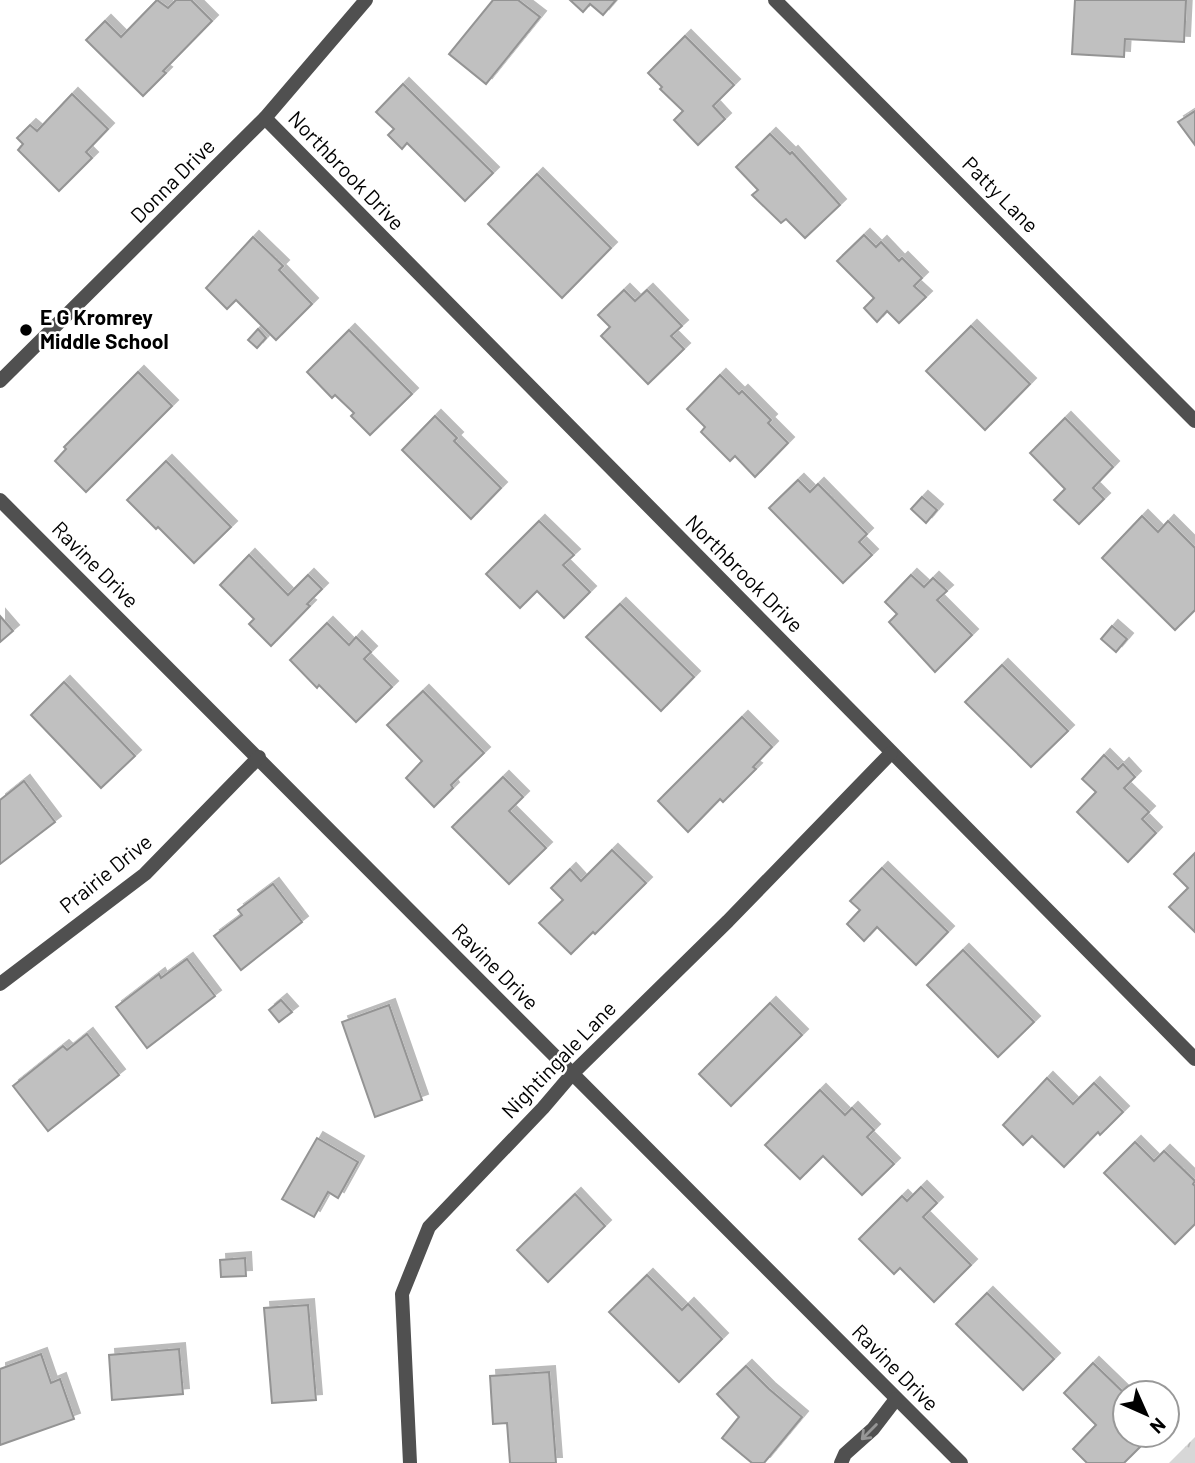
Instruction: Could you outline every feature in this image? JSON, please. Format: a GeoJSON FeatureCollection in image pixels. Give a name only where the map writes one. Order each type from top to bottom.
{"type":"FeatureCollection","features":[{"type":"Feature","properties":{"kind":"street","name":"Donna Drive"},"geometry":{"type":"LineString","coordinates":[[0,381],[265,118],[366,0]]}},
{"type":"Feature","properties":{"kind":"street","name":"Patty Lane"},"geometry":{"type":"LineString","coordinates":[[775,0],[1195,421]]}},
{"type":"Feature","properties":{"kind":"street","name":"Northbrook Drive"},"geometry":{"type":"LineString","coordinates":[[265,118],[1195,1059]]}},
{"type":"Feature","properties":{"kind":"street","name":"Ravine Drive"},"geometry":{"type":"LineString","coordinates":[[0,499],[957,1462]]}},
{"type":"Feature","properties":{"kind":"street","name":"Nightingale Lane"},"geometry":{"type":"LineString","coordinates":[[410,1463],[402,1294],[434,1220],[543,1108],[572,1074],[891,753]]}},
{"type":"Feature","properties":{"kind":"street","name":"Prairie Drive"},"geometry":{"type":"LineString","coordinates":[[0,984],[145,874],[259,757]]}},
{"type":"Feature","properties":{"kind":"street"},"geometry":{"type":"LineString","coordinates":[[841,1463],[845,1454],[873,1429],[896,1399]]}},
{"type":"Feature","properties":{"kind":"green space"},"geometry":{"type":"Polygon","coordinates":[[[1195,1437],[1195,1463],[1169,1463],[1195,1437]]]}},
{"type":"Feature","properties":{"kind":"building"},"geometry":{"type":"Polygon","coordinates":[[[157,0],[168,8],[176,0],[191,0],[212,21],[163,71],[166,73],[143,96],[86,40],[105,21],[121,37],[157,0]]]}},
{"type":"Feature","properties":{"kind":"building"},"geometry":{"type":"Polygon","coordinates":[[[493,0],[518,0],[540,17],[486,84],[449,54],[493,0]]]}},
{"type":"Feature","properties":{"kind":"building"},"geometry":{"type":"Polygon","coordinates":[[[570,0],[616,0],[603,15],[590,4],[583,12],[570,0]]]}},
{"type":"Feature","properties":{"kind":"building"},"geometry":{"type":"Polygon","coordinates":[[[1075,0],[1186,0],[1184,42],[1125,39],[1124,57],[1072,54],[1075,0]]]}},
{"type":"Feature","properties":{"kind":"building"},"geometry":{"type":"Polygon","coordinates":[[[685,36],[734,85],[713,106],[725,119],[698,145],[674,120],[683,111],[648,73],[685,36]]]}},
{"type":"Feature","properties":{"kind":"building"},"geometry":{"type":"Polygon","coordinates":[[[403,84],[493,173],[465,201],[407,143],[402,149],[388,135],[394,129],[376,112],[403,84]]]}},
{"type":"Feature","properties":{"kind":"building"},"geometry":{"type":"Polygon","coordinates":[[[72,94],[108,129],[86,152],[92,158],[59,191],[18,150],[23,144],[17,138],[30,125],[37,131],[72,94]]]}},
{"type":"Feature","properties":{"kind":"building"},"geometry":{"type":"Polygon","coordinates":[[[1195,111],[1195,145],[1178,122],[1195,111]]]}},
{"type":"Feature","properties":{"kind":"building"},"geometry":{"type":"Polygon","coordinates":[[[770,134],[790,154],[792,152],[840,205],[805,238],[786,219],[781,223],[752,195],[758,190],[736,167],[770,134]]]}},
{"type":"Feature","properties":{"kind":"building"},"geometry":{"type":"Polygon","coordinates":[[[537,174],[611,248],[562,298],[488,224],[537,174]]]}},
{"type":"Feature","properties":{"kind":"building"},"geometry":{"type":"Polygon","coordinates":[[[864,235],[876,247],[881,242],[899,261],[902,258],[922,278],[914,286],[926,297],[899,323],[887,311],[877,322],[864,308],[874,298],[837,261],[864,235]]]}},
{"type":"Feature","properties":{"kind":"building"},"geometry":{"type":"Polygon","coordinates":[[[253,237],[283,266],[279,270],[312,304],[276,340],[236,300],[227,309],[206,288],[253,237]]]}},
{"type":"Feature","properties":{"kind":"building"},"geometry":{"type":"Polygon","coordinates":[[[624,290],[635,301],[647,290],[682,326],[671,336],[684,349],[648,384],[601,336],[610,327],[598,315],[624,290]]]}},
{"type":"Feature","properties":{"kind":"building"},"geometry":{"type":"Polygon","coordinates":[[[971,326],[1030,384],[985,430],[926,371],[971,326]]]}},
{"type":"Feature","properties":{"kind":"building"},"geometry":{"type":"Polygon","coordinates":[[[258,329],[266,338],[257,348],[248,340],[258,329]]]}},
{"type":"Feature","properties":{"kind":"building"},"geometry":{"type":"Polygon","coordinates":[[[349,330],[412,394],[370,435],[351,416],[354,413],[335,395],[332,398],[307,372],[349,330]]]}},
{"type":"Feature","properties":{"kind":"building"},"geometry":{"type":"Polygon","coordinates":[[[138,372],[172,406],[86,492],[55,461],[66,449],[64,447],[138,372]]]}},
{"type":"Feature","properties":{"kind":"building"},"geometry":{"type":"Polygon","coordinates":[[[720,375],[739,394],[742,391],[771,420],[768,423],[788,443],[755,477],[735,456],[730,461],[701,432],[705,427],[687,409],[720,375]]]}},
{"type":"Feature","properties":{"kind":"building"},"geometry":{"type":"Polygon","coordinates":[[[435,416],[457,438],[454,441],[501,488],[471,519],[402,450],[435,416]]]}},
{"type":"Feature","properties":{"kind":"building"},"geometry":{"type":"Polygon","coordinates":[[[1065,418],[1113,467],[1093,488],[1104,499],[1079,524],[1054,500],[1065,489],[1030,453],[1065,418]]]}},
{"type":"Feature","properties":{"kind":"building"},"geometry":{"type":"Polygon","coordinates":[[[166,461],[231,527],[194,563],[127,500],[166,461]]]}},
{"type":"Feature","properties":{"kind":"building"},"geometry":{"type":"Polygon","coordinates":[[[798,480],[810,492],[818,484],[867,534],[859,542],[872,555],[843,583],[769,508],[798,480]]]}},
{"type":"Feature","properties":{"kind":"building"},"geometry":{"type":"Polygon","coordinates":[[[922,497],[937,510],[926,523],[911,509],[922,497]]]}},
{"type":"Feature","properties":{"kind":"building"},"geometry":{"type":"Polygon","coordinates":[[[1142,516],[1158,532],[1168,521],[1195,548],[1195,610],[1175,630],[1102,558],[1142,516]]]}},
{"type":"Feature","properties":{"kind":"building"},"geometry":{"type":"Polygon","coordinates":[[[539,521],[574,555],[563,565],[590,592],[564,618],[537,591],[520,608],[486,574],[539,521]]]}},
{"type":"Feature","properties":{"kind":"building"},"geometry":{"type":"Polygon","coordinates":[[[249,555],[288,595],[308,575],[322,589],[307,604],[310,606],[271,646],[249,624],[254,619],[220,585],[249,555]]]}},
{"type":"Feature","properties":{"kind":"building"},"geometry":{"type":"Polygon","coordinates":[[[911,575],[924,587],[933,578],[947,591],[937,600],[972,635],[935,672],[889,622],[897,614],[885,602],[911,575]]]}},
{"type":"Feature","properties":{"kind":"building"},"geometry":{"type":"Polygon","coordinates":[[[620,604],[694,677],[661,711],[586,637],[620,604]]]}},
{"type":"Feature","properties":{"kind":"building"},"geometry":{"type":"Polygon","coordinates":[[[0,616],[13,631],[0,642],[0,616]]]}},
{"type":"Feature","properties":{"kind":"building"},"geometry":{"type":"Polygon","coordinates":[[[327,623],[349,645],[356,637],[371,652],[364,659],[392,687],[356,722],[290,660],[327,623]]]}},
{"type":"Feature","properties":{"kind":"building"},"geometry":{"type":"Polygon","coordinates":[[[1112,626],[1127,639],[1116,652],[1101,639],[1112,626]]]}},
{"type":"Feature","properties":{"kind":"building"},"geometry":{"type":"Polygon","coordinates":[[[1002,665],[1068,731],[1031,767],[965,702],[1002,665]]]}},
{"type":"Feature","properties":{"kind":"building"},"geometry":{"type":"Polygon","coordinates":[[[64,682],[135,756],[101,788],[31,715],[64,682]]]}},
{"type":"Feature","properties":{"kind":"building"},"geometry":{"type":"Polygon","coordinates":[[[423,691],[484,753],[451,785],[453,788],[434,807],[406,778],[422,761],[387,725],[423,691]]]}},
{"type":"Feature","properties":{"kind":"building"},"geometry":{"type":"Polygon","coordinates":[[[742,717],[772,747],[753,767],[756,769],[723,802],[720,799],[688,832],[658,801],[742,717]]]}},
{"type":"Feature","properties":{"kind":"building"},"geometry":{"type":"Polygon","coordinates":[[[1104,755],[1118,769],[1123,764],[1135,777],[1124,788],[1149,812],[1142,819],[1156,833],[1128,862],[1077,812],[1096,792],[1082,779],[1104,755]]]}},
{"type":"Feature","properties":{"kind":"building"},"geometry":{"type":"Polygon","coordinates":[[[503,777],[523,797],[509,811],[546,848],[509,884],[452,827],[503,777]]]}},
{"type":"Feature","properties":{"kind":"building"},"geometry":{"type":"Polygon","coordinates":[[[24,781],[55,822],[0,864],[0,800],[24,781]]]}},
{"type":"Feature","properties":{"kind":"building"},"geometry":{"type":"Polygon","coordinates":[[[612,850],[646,883],[571,954],[539,923],[563,900],[551,888],[570,869],[581,881],[612,850]]]}},
{"type":"Feature","properties":{"kind":"building"},"geometry":{"type":"Polygon","coordinates":[[[1195,853],[1195,932],[1169,907],[1188,888],[1174,874],[1195,853]]]}},
{"type":"Feature","properties":{"kind":"building"},"geometry":{"type":"Polygon","coordinates":[[[882,868],[948,932],[916,965],[877,927],[864,941],[847,924],[860,910],[850,901],[882,868]]]}},
{"type":"Feature","properties":{"kind":"building"},"geometry":{"type":"Polygon","coordinates":[[[273,884],[302,922],[241,970],[214,936],[242,915],[238,910],[273,884]]]}},
{"type":"Feature","properties":{"kind":"building"},"geometry":{"type":"Polygon","coordinates":[[[963,950],[1034,1022],[998,1057],[927,985],[963,950]]]}},
{"type":"Feature","properties":{"kind":"building"},"geometry":{"type":"Polygon","coordinates":[[[187,959],[215,996],[147,1048],[116,1007],[159,974],[161,978],[187,959]]]}},
{"type":"Feature","properties":{"kind":"building"},"geometry":{"type":"Polygon","coordinates":[[[281,1000],[292,1012],[279,1022],[269,1010],[281,1000]]]}},
{"type":"Feature","properties":{"kind":"building"},"geometry":{"type":"Polygon","coordinates":[[[770,1003],[802,1035],[731,1106],[699,1074],[770,1003]]]}},
{"type":"Feature","properties":{"kind":"building"},"geometry":{"type":"Polygon","coordinates":[[[389,1005],[422,1100],[375,1117],[342,1022],[389,1005]]]}},
{"type":"Feature","properties":{"kind":"building"},"geometry":{"type":"Polygon","coordinates":[[[87,1034],[119,1075],[48,1131],[13,1086],[63,1046],[67,1050],[87,1034]]]}},
{"type":"Feature","properties":{"kind":"building"},"geometry":{"type":"Polygon","coordinates":[[[1047,1078],[1073,1104],[1094,1083],[1123,1112],[1100,1135],[1098,1132],[1064,1167],[1032,1136],[1023,1145],[1003,1125],[1047,1078]]]}},
{"type":"Feature","properties":{"kind":"building"},"geometry":{"type":"Polygon","coordinates":[[[820,1090],[845,1115],[852,1108],[874,1130],[867,1137],[894,1164],[862,1195],[823,1156],[800,1179],[765,1145],[820,1090]]]}},
{"type":"Feature","properties":{"kind":"building"},"geometry":{"type":"Polygon","coordinates":[[[317,1138],[358,1162],[338,1198],[328,1192],[314,1217],[282,1199],[317,1138]]]}},
{"type":"Feature","properties":{"kind":"building"},"geometry":{"type":"Polygon","coordinates":[[[1135,1142],[1154,1161],[1164,1151],[1195,1181],[1195,1224],[1175,1244],[1104,1173],[1135,1142]]]}},
{"type":"Feature","properties":{"kind":"building"},"geometry":{"type":"Polygon","coordinates":[[[921,1187],[937,1203],[923,1217],[971,1265],[934,1302],[900,1268],[894,1274],[859,1239],[902,1196],[907,1201],[921,1187]]]}},
{"type":"Feature","properties":{"kind":"building"},"geometry":{"type":"Polygon","coordinates":[[[575,1194],[605,1226],[548,1282],[517,1250],[575,1194]]]}},
{"type":"Feature","properties":{"kind":"building"},"geometry":{"type":"Polygon","coordinates":[[[245,1258],[246,1276],[221,1277],[220,1260],[245,1258]]]}},
{"type":"Feature","properties":{"kind":"building"},"geometry":{"type":"Polygon","coordinates":[[[647,1275],[682,1310],[688,1304],[722,1339],[679,1382],[609,1312],[647,1275]]]}},
{"type":"Feature","properties":{"kind":"building"},"geometry":{"type":"Polygon","coordinates":[[[987,1293],[1054,1359],[1023,1390],[956,1324],[987,1293]]]}},
{"type":"Feature","properties":{"kind":"building"},"geometry":{"type":"Polygon","coordinates":[[[308,1305],[316,1400],[272,1403],[264,1308],[308,1305]]]}},
{"type":"Feature","properties":{"kind":"building"},"geometry":{"type":"Polygon","coordinates":[[[179,1349],[183,1394],[112,1400],[109,1355],[179,1349]]]}},
{"type":"Feature","properties":{"kind":"building"},"geometry":{"type":"Polygon","coordinates":[[[41,1354],[51,1383],[60,1379],[74,1419],[0,1445],[0,1369],[41,1354]]]}},
{"type":"Feature","properties":{"kind":"building"},"geometry":{"type":"Polygon","coordinates":[[[1093,1363],[1111,1380],[1111,1449],[1138,1449],[1124,1463],[1087,1463],[1073,1449],[1096,1425],[1064,1393],[1093,1363]]]}},
{"type":"Feature","properties":{"kind":"building"},"geometry":{"type":"Polygon","coordinates":[[[746,1366],[802,1417],[764,1463],[752,1463],[722,1438],[739,1417],[717,1394],[746,1366]]]}},
{"type":"Feature","properties":{"kind":"building"},"geometry":{"type":"Polygon","coordinates":[[[549,1372],[556,1463],[510,1463],[507,1423],[493,1424],[490,1376],[549,1372]]]}},
{"type":"Feature","properties":{"kind":"place","name":"E G Kromrey Middle School"},"geometry":{"type":"Point","coordinates":[26,330]}}]}
